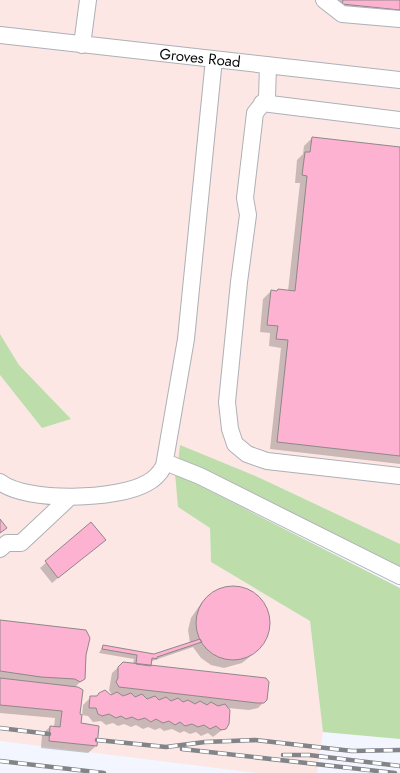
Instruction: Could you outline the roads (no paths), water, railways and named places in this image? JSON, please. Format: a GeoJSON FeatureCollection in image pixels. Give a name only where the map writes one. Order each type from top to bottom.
{"type":"FeatureCollection","features":[{"type":"Feature","properties":{"kind":"street"},"geometry":{"type":"LineString","coordinates":[[82,45],[88,0]]}},
{"type":"Feature","properties":{"kind":"street"},"geometry":{"type":"LineString","coordinates":[[324,0],[342,14],[400,19]]}},
{"type":"Feature","properties":{"kind":"street","name":"Groves Road"},"geometry":{"type":"LineString","coordinates":[[0,35],[400,80]]}},
{"type":"Feature","properties":{"kind":"street"},"geometry":{"type":"LineString","coordinates":[[0,482],[7,488],[32,493],[70,497],[102,496],[127,491],[147,484],[158,476],[165,462],[186,339],[214,59]]}},
{"type":"Feature","properties":{"kind":"street"},"geometry":{"type":"LineString","coordinates":[[268,65],[267,98],[255,113],[246,198],[248,215],[239,282],[227,402],[230,429],[236,444],[247,454],[267,461],[400,476]]}},
{"type":"Feature","properties":{"kind":"street"},"geometry":{"type":"LineString","coordinates":[[262,103],[400,120]]}},
{"type":"Feature","properties":{"kind":"street"},"geometry":{"type":"LineString","coordinates":[[165,462],[200,476],[400,576]]}},
{"type":"Feature","properties":{"kind":"street"},"geometry":{"type":"LineString","coordinates":[[0,549],[8,543],[21,543],[70,497]]}},
{"type":"Feature","properties":{"kind":"railway"},"geometry":{"type":"LineString","coordinates":[[0,728],[49,734]]}},
{"type":"Feature","properties":{"kind":"railway"},"geometry":{"type":"LineString","coordinates":[[97,740],[166,747],[205,742],[255,740],[352,751],[400,750]]}},
{"type":"Feature","properties":{"kind":"railway"},"geometry":{"type":"LineString","coordinates":[[182,749],[395,773]]}},
{"type":"Feature","properties":{"kind":"railway"},"geometry":{"type":"LineString","coordinates":[[283,755],[309,755],[400,766]]}},
{"type":"Feature","properties":{"kind":"railway"},"geometry":{"type":"LineString","coordinates":[[0,761],[104,773]]}}]}
